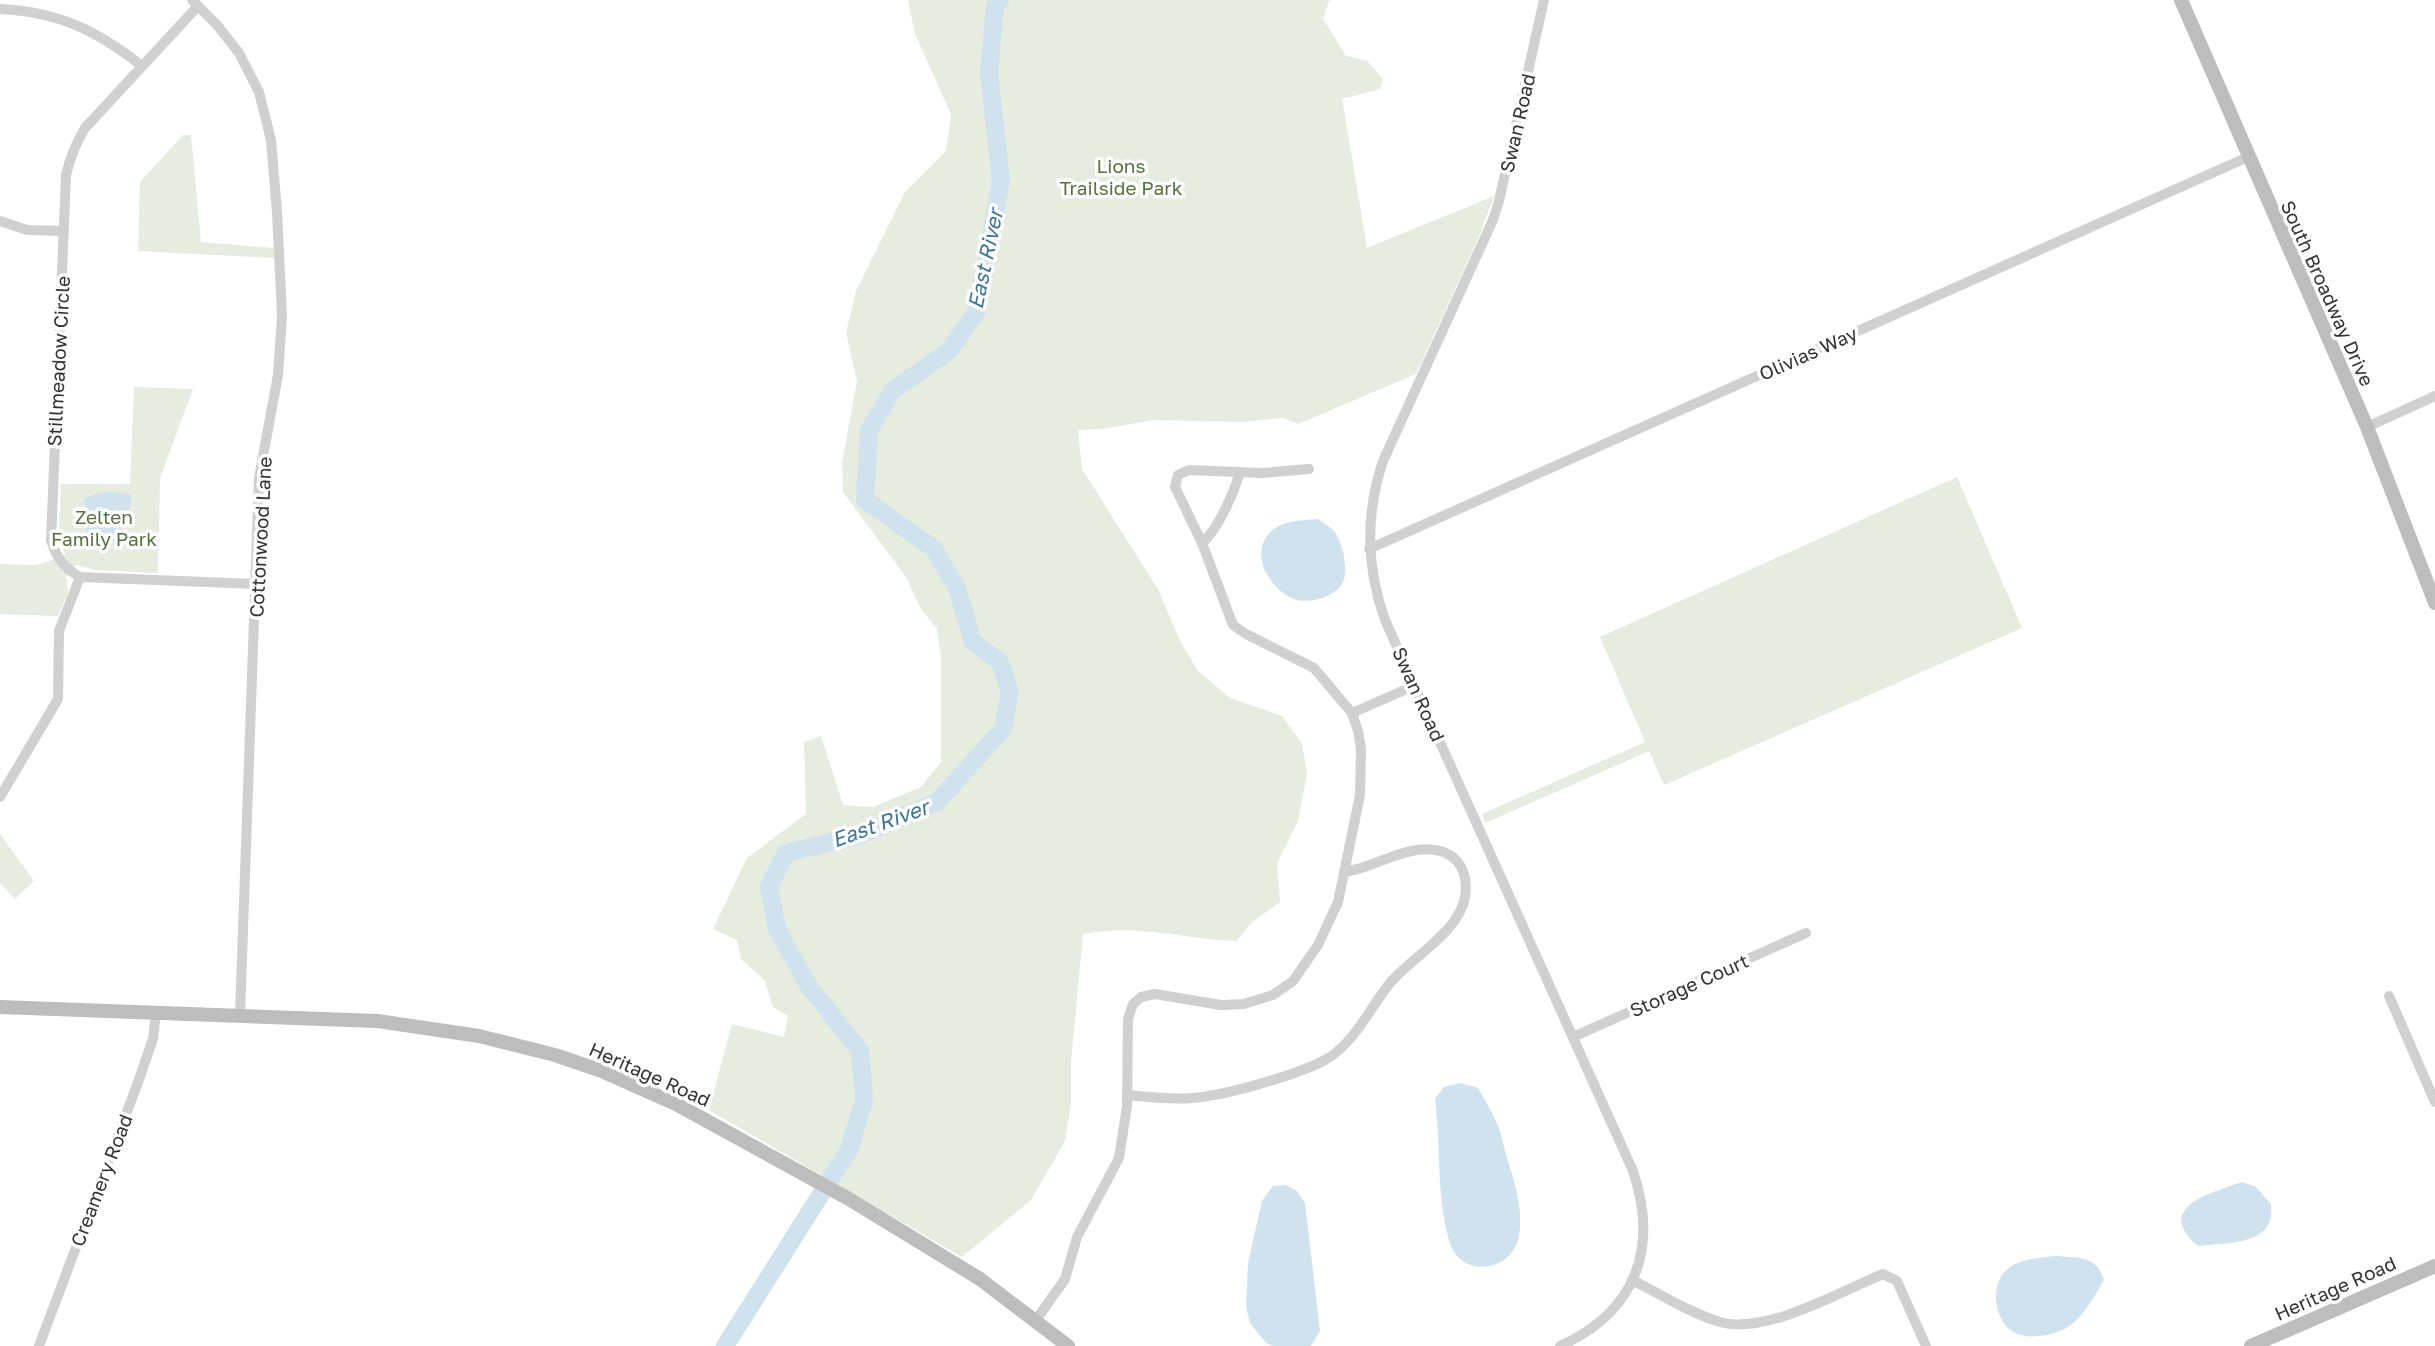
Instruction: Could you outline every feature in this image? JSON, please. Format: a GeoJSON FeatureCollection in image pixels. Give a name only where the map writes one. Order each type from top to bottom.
{"type":"FeatureCollection","features":[{"type":"Feature","properties":{"kind":"main road","name":"South Broadway Drive"},"geometry":{"type":"LineString","coordinates":[[2181,0],[2367,427],[2435,603]]}},
{"type":"Feature","properties":{"kind":"main road","name":"Heritage Road"},"geometry":{"type":"LineString","coordinates":[[0,1007],[378,1021],[511,1043],[555,1055],[602,1071],[663,1098],[849,1199],[980,1279],[1069,1346]]}},
{"type":"Feature","properties":{"kind":"main road","name":"Heritage Road"},"geometry":{"type":"LineString","coordinates":[[2251,1346],[2435,1266]]}},
{"type":"Feature","properties":{"kind":"street","name":"Swan Road"},"geometry":{"type":"LineString","coordinates":[[1544,0],[1493,220],[1383,461],[1372,501],[1369,549],[1379,603],[1633,1171],[1641,1195],[1643,1246],[1632,1280],[1606,1317],[1592,1329],[1560,1346]]}},
{"type":"Feature","properties":{"kind":"street","name":"Stillmeadow Circle"},"geometry":{"type":"LineString","coordinates":[[80,576],[62,564],[51,540],[66,175],[76,144],[85,128],[195,3]]}},
{"type":"Feature","properties":{"kind":"street","name":"Cottonwood Lane"},"geometry":{"type":"LineString","coordinates":[[195,3],[239,53],[259,92],[269,127],[274,159],[282,315],[278,375],[259,478],[240,1015]]}},
{"type":"Feature","properties":{"kind":"street"},"geometry":{"type":"LineString","coordinates":[[0,9],[24,10],[65,19],[104,38],[142,66]]}},
{"type":"Feature","properties":{"kind":"street","name":"Olivias Way"},"geometry":{"type":"LineString","coordinates":[[1369,549],[2248,157]]}},
{"type":"Feature","properties":{"kind":"street"},"geometry":{"type":"LineString","coordinates":[[0,221],[27,230],[64,232]]}},
{"type":"Feature","properties":{"kind":"street"},"geometry":{"type":"LineString","coordinates":[[2367,427],[2435,396]]}},
{"type":"Feature","properties":{"kind":"street"},"geometry":{"type":"LineString","coordinates":[[1036,1320],[1065,1279],[1077,1237],[1119,1158],[1128,1095],[1128,1020],[1135,1001],[1155,994],[1220,1005],[1240,1005],[1265,999],[1284,988],[1306,966],[1338,902],[1362,783],[1359,737],[1352,713],[1314,668],[1233,625],[1202,543],[1175,487],[1180,473],[1189,470],[1275,472],[1309,468]]}},
{"type":"Feature","properties":{"kind":"street"},"geometry":{"type":"LineString","coordinates":[[1202,543],[1211,534],[1234,491],[1240,472]]}},
{"type":"Feature","properties":{"kind":"street"},"geometry":{"type":"LineString","coordinates":[[0,797],[58,699],[59,631],[80,576],[256,584]]}},
{"type":"Feature","properties":{"kind":"street"},"geometry":{"type":"LineString","coordinates":[[1352,713],[1416,685]]}},
{"type":"Feature","properties":{"kind":"street"},"geometry":{"type":"LineString","coordinates":[[1128,1095],[1177,1099],[1207,1096],[1290,1073],[1329,1057],[1350,1038],[1385,989],[1405,967],[1446,932],[1458,914],[1465,893],[1465,878],[1459,864],[1441,852],[1422,851],[1394,855],[1344,872]]}},
{"type":"Feature","properties":{"kind":"street","name":"Storage Court"},"geometry":{"type":"LineString","coordinates":[[1573,1037],[1806,933]]}},
{"type":"Feature","properties":{"kind":"street"},"geometry":{"type":"LineString","coordinates":[[2389,996],[2435,1102]]}},
{"type":"Feature","properties":{"kind":"street","name":"Creamery Road"},"geometry":{"type":"LineString","coordinates":[[39,1346],[153,1039],[156,1012]]}},
{"type":"Feature","properties":{"kind":"street"},"geometry":{"type":"LineString","coordinates":[[1632,1280],[1713,1319],[1748,1325],[1772,1321],[1883,1274],[1897,1281],[1926,1346]]}},
{"type":"Feature","properties":{"kind":"green space","name":"Lions Trailside Park"},"geometry":{"type":"Polygon","coordinates":[[[908,0],[1331,0],[1323,19],[1346,56],[1367,61],[1383,79],[1380,89],[1342,99],[1367,248],[1494,196],[1477,241],[1416,374],[1298,424],[1283,418],[1242,422],[1153,420],[1102,429],[1078,430],[1082,469],[1159,591],[1179,639],[1198,671],[1230,698],[1282,716],[1302,744],[1307,773],[1298,821],[1277,864],[1280,902],[1252,922],[1236,941],[1123,930],[1083,934],[1071,1062],[1071,1104],[1065,1141],[1031,1200],[962,1257],[709,1110],[732,1024],[784,1037],[788,1016],[773,1007],[765,981],[741,959],[737,940],[713,929],[747,858],[806,814],[804,742],[821,736],[843,805],[873,807],[921,787],[941,762],[941,657],[937,629],[921,609],[906,577],[843,492],[842,463],[857,381],[846,333],[856,291],[905,192],[946,151],[951,114],[915,34],[908,0]]]}},
{"type":"Feature","properties":{"kind":"green space"},"geometry":{"type":"Polygon","coordinates":[[[183,135],[191,135],[201,242],[274,248],[274,258],[138,251],[140,182],[183,135]]]}},
{"type":"Feature","properties":{"kind":"green space","name":"Zelten Family Park"},"geometry":{"type":"Polygon","coordinates":[[[134,387],[193,389],[160,478],[158,573],[96,570],[76,565],[66,577],[68,592],[58,616],[0,614],[0,564],[37,565],[65,555],[59,538],[61,484],[130,484],[134,387]]]}},
{"type":"Feature","properties":{"kind":"green space"},"geometry":{"type":"Polygon","coordinates":[[[1957,477],[2022,628],[1664,785],[1649,751],[1485,823],[1482,814],[1645,742],[1600,637],[1957,477]]]}},
{"type":"Feature","properties":{"kind":"green space"},"geometry":{"type":"Polygon","coordinates":[[[0,834],[34,881],[15,899],[0,883],[0,834]]]}},
{"type":"Feature","properties":{"kind":"water"},"geometry":{"type":"Polygon","coordinates":[[[110,492],[129,494],[132,498],[128,517],[116,542],[88,538],[85,498],[110,492]]]}},
{"type":"Feature","properties":{"kind":"water"},"geometry":{"type":"Polygon","coordinates":[[[1318,519],[1338,537],[1345,561],[1344,579],[1337,590],[1323,598],[1300,601],[1275,586],[1262,563],[1262,547],[1267,535],[1279,526],[1294,521],[1318,519]]]}},
{"type":"Feature","properties":{"kind":"water"},"geometry":{"type":"Polygon","coordinates":[[[1460,1083],[1478,1088],[1494,1116],[1519,1202],[1519,1236],[1515,1248],[1498,1263],[1487,1266],[1476,1266],[1456,1255],[1450,1243],[1443,1208],[1435,1099],[1444,1087],[1460,1083]]]}},
{"type":"Feature","properties":{"kind":"water"},"geometry":{"type":"Polygon","coordinates":[[[2242,1182],[2256,1187],[2271,1204],[2271,1219],[2265,1229],[2258,1235],[2238,1242],[2198,1246],[2186,1233],[2182,1221],[2184,1212],[2203,1197],[2242,1182]]]}},
{"type":"Feature","properties":{"kind":"water"},"geometry":{"type":"Polygon","coordinates":[[[1286,1185],[1297,1191],[1305,1203],[1320,1331],[1311,1346],[1273,1346],[1266,1343],[1250,1323],[1246,1307],[1248,1263],[1262,1201],[1273,1186],[1286,1185]]]}},
{"type":"Feature","properties":{"kind":"water"},"geometry":{"type":"Polygon","coordinates":[[[2055,1256],[2085,1259],[2096,1266],[2104,1280],[2084,1312],[2068,1327],[2036,1336],[2013,1332],[2002,1321],[1999,1313],[1996,1297],[1999,1281],[2009,1268],[2020,1262],[2055,1256]]]}},
{"type":"Feature","properties":{"kind":"waterway","name":"East River"},"geometry":{"type":"LineString","coordinates":[[725,1346],[849,1150],[864,1100],[860,1051],[808,985],[777,929],[769,887],[786,853],[857,836],[937,802],[1003,729],[1010,692],[1000,662],[973,642],[957,588],[934,549],[865,500],[869,431],[892,391],[949,351],[977,311],[1001,181],[989,73],[995,6],[1000,0]]}}]}
